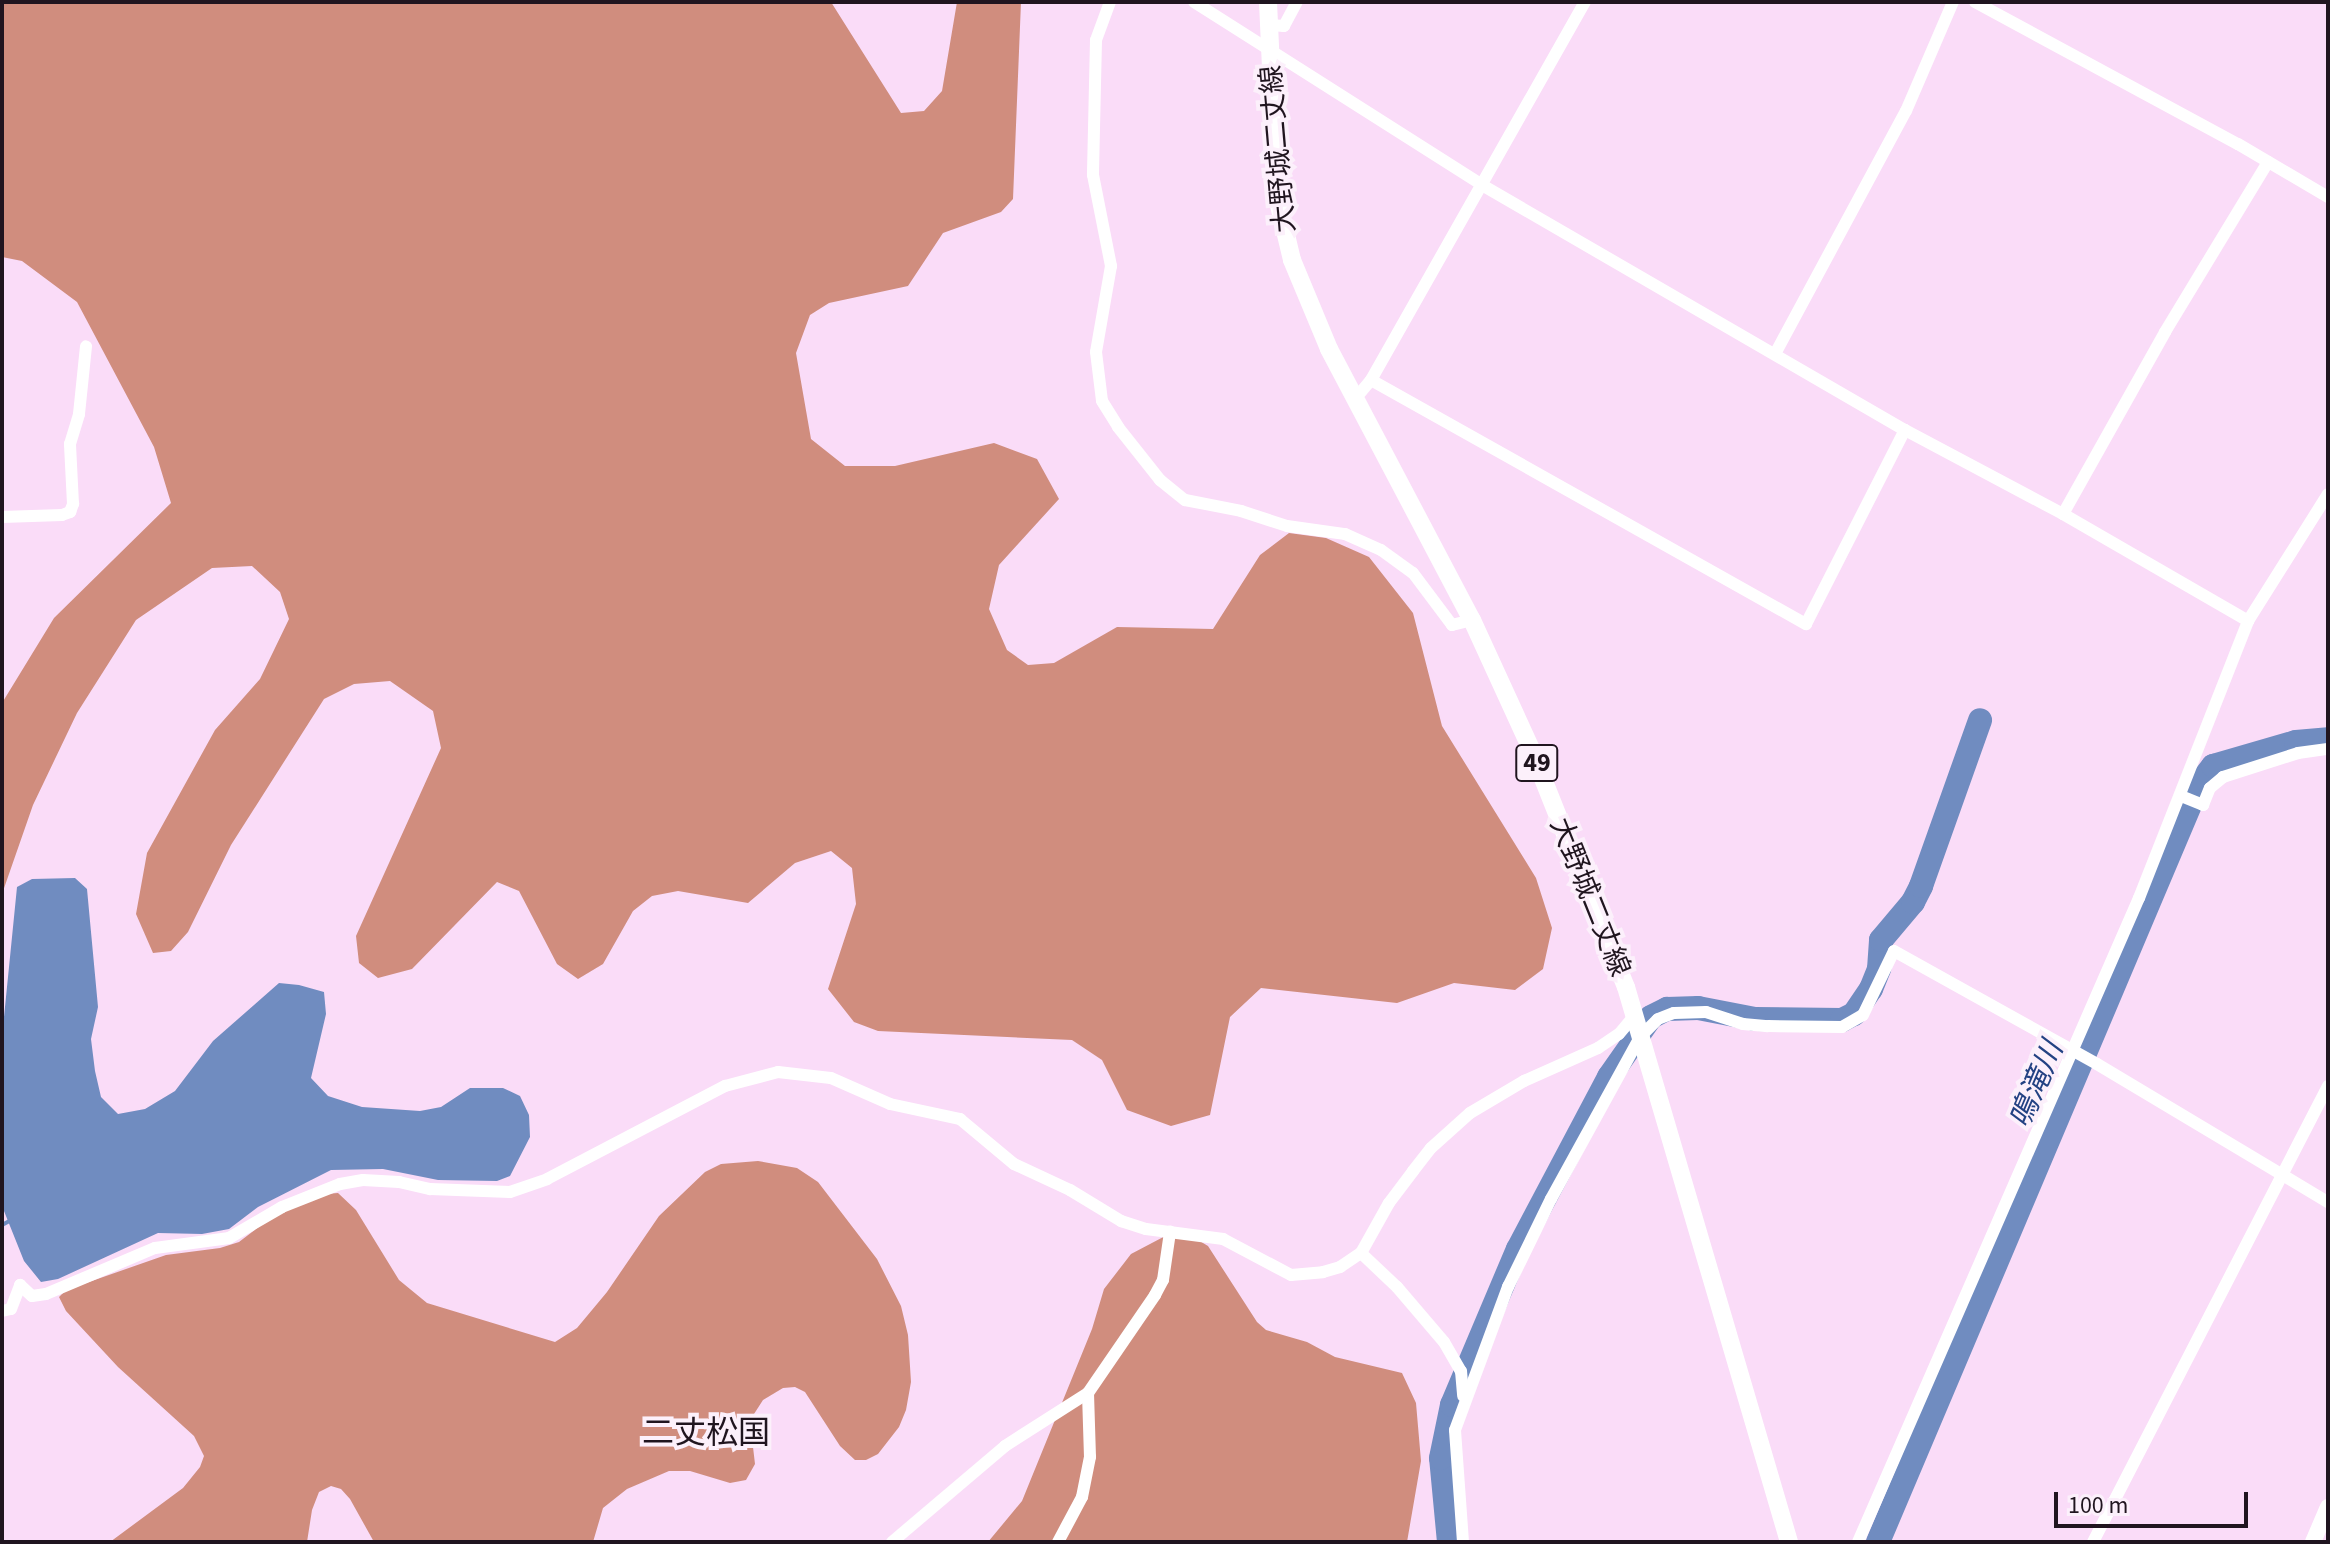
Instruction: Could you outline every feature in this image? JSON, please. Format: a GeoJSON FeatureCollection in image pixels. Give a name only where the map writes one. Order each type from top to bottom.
{"type":"FeatureCollection","features":[{"type":"Feature","properties":{"kind":"main road","name":"大野城二丈線"},"geometry":{"type":"LineString","coordinates":[[1268,2],[1277,197],[1282,229],[1305,294],[1355,399],[1472,620],[1532,751],[1634,1016],[1789,1542]]}},
{"type":"Feature","properties":{"kind":"main road"},"geometry":{"type":"LineString","coordinates":[[2316,1541],[2328,1507]]}},
{"type":"Feature","properties":{"kind":"street"},"geometry":{"type":"LineString","coordinates":[[1110,2],[1096,40],[1093,175],[1111,266],[1096,352],[1102,401],[1118,427],[1160,480],[1185,500],[1241,511],[1287,526],[1318,527],[1345,534],[1381,550],[1413,573],[1452,625],[1472,620]]}},
{"type":"Feature","properties":{"kind":"street"},"geometry":{"type":"LineString","coordinates":[[1194,2],[1482,185],[1905,430],[2063,514],[2248,621]]}},
{"type":"Feature","properties":{"kind":"street"},"geometry":{"type":"LineString","coordinates":[[1269,25],[1284,26],[1297,2]]}},
{"type":"Feature","properties":{"kind":"street"},"geometry":{"type":"LineString","coordinates":[[1355,399],[1371,380],[1585,2]]}},
{"type":"Feature","properties":{"kind":"street"},"geometry":{"type":"LineString","coordinates":[[1775,354],[1906,111],[1953,2]]}},
{"type":"Feature","properties":{"kind":"street"},"geometry":{"type":"LineString","coordinates":[[1975,2],[2328,197]]}},
{"type":"Feature","properties":{"kind":"street"},"geometry":{"type":"LineString","coordinates":[[2063,514],[2165,332],[2268,162]]}},
{"type":"Feature","properties":{"kind":"street"},"geometry":{"type":"LineString","coordinates":[[2,517],[62,515],[70,512],[73,504],[70,444],[79,414],[86,346]]}},
{"type":"Feature","properties":{"kind":"street"},"geometry":{"type":"LineString","coordinates":[[1371,380],[1806,624],[1905,430]]}},
{"type":"Feature","properties":{"kind":"street"},"geometry":{"type":"LineString","coordinates":[[1858,1542],[2181,796],[2248,621],[2328,494]]}},
{"type":"Feature","properties":{"kind":"street"},"geometry":{"type":"LineString","coordinates":[[2181,796],[2203,805],[2210,788],[2223,777],[2298,753],[2328,749]]}},
{"type":"Feature","properties":{"kind":"street"},"geometry":{"type":"LineString","coordinates":[[1463,1542],[1455,1430],[1463,1404],[1508,1287],[1551,1199],[1640,1037],[1658,1019],[1674,1013],[1706,1012],[1755,1025],[1842,1027],[1863,1015],[1894,951],[2097,1064],[2328,1202]]}},
{"type":"Feature","properties":{"kind":"street"},"geometry":{"type":"LineString","coordinates":[[2,1311],[11,1309],[20,1285],[32,1296],[46,1294],[155,1248],[229,1238],[282,1207],[340,1184],[363,1180],[399,1182],[430,1189],[510,1192],[547,1179],[725,1086],[778,1072],[831,1078],[890,1104],[960,1119],[1027,1171],[1070,1190],[1121,1221],[1223,1239],[1291,1275],[1340,1267],[1361,1253],[1389,1203],[1431,1148],[1470,1113],[1524,1081],[1598,1048],[1619,1034],[1634,1016]]}},
{"type":"Feature","properties":{"kind":"street"},"geometry":{"type":"LineString","coordinates":[[2093,1542],[2328,1086]]}},
{"type":"Feature","properties":{"kind":"street"},"geometry":{"type":"LineString","coordinates":[[892,1542],[1005,1446],[1088,1393],[1163,1280],[1170,1232]]}},
{"type":"Feature","properties":{"kind":"street"},"geometry":{"type":"LineString","coordinates":[[1361,1253],[1397,1287],[1444,1342],[1461,1371],[1463,1404]]}},
{"type":"Feature","properties":{"kind":"street"},"geometry":{"type":"LineString","coordinates":[[1058,1542],[1082,1497],[1087,1470],[1088,1393]]}},
{"type":"Feature","properties":{"kind":"shaded area"},"geometry":{"type":"Polygon","coordinates":[[[2,2],[831,2],[901,113],[924,111],[942,91],[957,2],[1021,2],[1013,199],[1001,212],[943,233],[908,286],[829,303],[810,315],[796,353],[811,439],[845,466],[895,466],[994,443],[1037,459],[1059,499],[999,565],[989,609],[1007,650],[1028,665],[1054,663],[1117,627],[1213,629],[1260,555],[1289,533],[1326,538],[1369,557],[1413,613],[1442,726],[1536,878],[1552,928],[1543,969],[1515,990],[1454,983],[1397,1003],[1261,988],[1230,1017],[1210,1115],[1171,1126],[1127,1110],[1102,1060],[1072,1040],[878,1031],[854,1022],[828,989],[856,904],[852,868],[831,851],[795,863],[748,903],[678,891],[652,896],[633,911],[603,964],[578,979],[557,964],[519,891],[497,882],[412,969],[378,978],[359,963],[356,936],[441,748],[433,711],[390,681],[354,684],[324,699],[231,845],[188,932],[171,951],[153,953],[136,914],[147,853],[215,730],[260,679],[289,619],[280,592],[252,566],[212,568],[136,620],[77,713],[33,805],[2,894],[2,703],[54,618],[171,503],[154,447],[77,302],[22,261],[2,257],[2,2]]]}},
{"type":"Feature","properties":{"kind":"shaded area"},"geometry":{"type":"Polygon","coordinates":[[[758,1161],[797,1168],[818,1182],[877,1259],[901,1306],[908,1335],[911,1382],[899,1427],[878,1454],[866,1460],[855,1460],[840,1446],[805,1392],[795,1387],[783,1388],[763,1400],[754,1414],[751,1430],[755,1464],[746,1480],[730,1483],[690,1471],[669,1471],[627,1489],[603,1508],[593,1542],[374,1542],[350,1499],[341,1489],[331,1486],[319,1492],[312,1510],[307,1542],[110,1542],[183,1488],[200,1467],[204,1456],[194,1436],[118,1367],[66,1311],[59,1297],[66,1290],[166,1255],[220,1248],[239,1242],[273,1216],[325,1194],[338,1193],[356,1210],[399,1280],[427,1303],[555,1342],[577,1328],[607,1292],[659,1216],[705,1172],[721,1164],[758,1161]]]}},
{"type":"Feature","properties":{"kind":"shaded area"},"geometry":{"type":"Polygon","coordinates":[[[1169,1234],[1193,1237],[1208,1246],[1257,1322],[1266,1330],[1307,1342],[1335,1357],[1402,1373],[1416,1403],[1421,1461],[1407,1542],[988,1542],[1022,1501],[1092,1329],[1104,1289],[1131,1254],[1169,1234]]]}},
{"type":"Feature","properties":{"kind":"water"},"geometry":{"type":"Polygon","coordinates":[[[75,878],[87,889],[98,1007],[91,1039],[95,1071],[101,1097],[118,1114],[145,1109],[175,1091],[213,1041],[279,983],[299,985],[324,992],[326,1014],[311,1078],[328,1096],[362,1107],[420,1111],[441,1107],[470,1088],[503,1088],[520,1096],[529,1115],[530,1137],[510,1176],[497,1181],[438,1180],[383,1169],[331,1170],[258,1207],[229,1229],[202,1234],[158,1233],[58,1279],[41,1282],[24,1261],[2,1206],[2,1037],[17,887],[32,879],[75,878]]]}},
{"type":"Feature","properties":{"kind":"waterway"},"geometry":{"type":"LineString","coordinates":[[1449,1542],[1441,1458],[1452,1405],[1518,1249],[1609,1077],[1651,1017],[1667,1009],[1698,1008],[1755,1019],[1842,1020],[1854,1014],[1871,989],[1879,969],[1881,940],[1913,902],[1921,886],[1980,720]]}},
{"type":"Feature","properties":{"kind":"waterway","name":"鳴滝川"},"geometry":{"type":"LineString","coordinates":[[1878,1542],[2199,784],[2213,766],[2296,742],[2328,739]]}},
{"type":"Feature","properties":{"kind":"waterway"},"geometry":{"type":"LineString","coordinates":[[2,1225],[11,1220]]}},
{"type":"Feature","properties":{"kind":"district","name":"二丈松国"},"geometry":{"type":"Point","coordinates":[706,1433]}}]}
